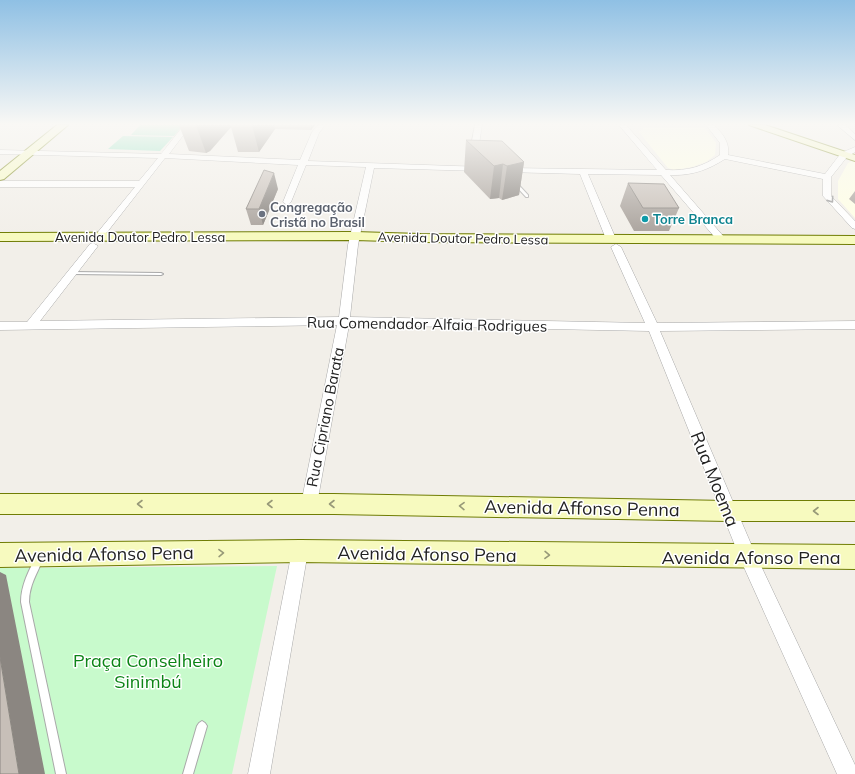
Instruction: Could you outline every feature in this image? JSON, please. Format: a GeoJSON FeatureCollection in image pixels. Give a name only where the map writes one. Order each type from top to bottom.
{"type":"FeatureCollection","features":[{"type":"Feature","properties":{"kind":"main road"},"geometry":{"type":"LineString","coordinates":[[0,177],[21,161]]}},
{"type":"Feature","properties":{"kind":"main road","name":"Avenida Doutor Pedro Lessa"},"geometry":{"type":"LineString","coordinates":[[0,237],[95,242]]}},
{"type":"Feature","properties":{"kind":"main road","name":"Avenida Doutor Pedro Lessa"},"geometry":{"type":"LineString","coordinates":[[613,243],[721,239],[855,240]]}},
{"type":"Feature","properties":{"kind":"main road","name":"Avenida Doutor Pedro Lessa"},"geometry":{"type":"LineString","coordinates":[[0,245],[95,242],[354,241],[855,247]]}},
{"type":"Feature","properties":{"kind":"main road"},"geometry":{"type":"LineString","coordinates":[[0,504],[308,504]]}},
{"type":"Feature","properties":{"kind":"main road","name":"Avenida Affonso Penna"},"geometry":{"type":"LineString","coordinates":[[308,504],[855,512]]}},
{"type":"Feature","properties":{"kind":"main road","name":"Avenida Afonso Pena"},"geometry":{"type":"LineString","coordinates":[[0,555],[41,556],[300,552],[855,558]]}},
{"type":"Feature","properties":{"kind":"street"},"geometry":{"type":"LineString","coordinates":[[30,326],[159,161]]}},
{"type":"Feature","properties":{"kind":"street"},"geometry":{"type":"LineString","coordinates":[[266,161],[471,168],[500,171],[665,174],[697,171],[716,161]]}},
{"type":"Feature","properties":{"kind":"street"},"geometry":{"type":"LineString","coordinates":[[471,168],[472,161]]}},
{"type":"Feature","properties":{"kind":"street"},"geometry":{"type":"LineString","coordinates":[[654,161],[721,239]]}},
{"type":"Feature","properties":{"kind":"street"},"geometry":{"type":"LineString","coordinates":[[749,161],[827,177]]}},
{"type":"Feature","properties":{"kind":"street"},"geometry":{"type":"LineString","coordinates":[[843,161],[827,177],[827,196],[855,226]]}},
{"type":"Feature","properties":{"kind":"street"},"geometry":{"type":"LineString","coordinates":[[287,202],[304,163]]}},
{"type":"Feature","properties":{"kind":"street","name":"Rua Cipriano Barata"},"geometry":{"type":"LineString","coordinates":[[308,504],[344,321],[354,241],[371,165]]}},
{"type":"Feature","properties":{"kind":"street","name":"Rua Moema"},"geometry":{"type":"LineString","coordinates":[[583,172],[613,243],[653,327],[748,557],[848,774]]}},
{"type":"Feature","properties":{"kind":"street"},"geometry":{"type":"LineString","coordinates":[[0,184],[140,184]]}},
{"type":"Feature","properties":{"kind":"street","name":"Rua Comendador Alfaia Rodrigues"},"geometry":{"type":"LineString","coordinates":[[0,326],[344,321],[653,327],[855,325]]}},
{"type":"Feature","properties":{"kind":"street"},"geometry":{"type":"LineString","coordinates":[[259,774],[300,552]]}},
{"type":"Feature","properties":{"kind":"lane"},"geometry":{"type":"LineString","coordinates":[[514,181],[527,196]]}},
{"type":"Feature","properties":{"kind":"lane"},"geometry":{"type":"LineString","coordinates":[[72,272],[161,274]]}},
{"type":"Feature","properties":{"kind":"lane"},"geometry":{"type":"LineString","coordinates":[[41,556],[24,589],[24,605],[29,619],[61,774]]}},
{"type":"Feature","properties":{"kind":"lane"},"geometry":{"type":"LineString","coordinates":[[188,774],[202,726]]}},
{"type":"Feature","properties":{"kind":"shaded area"},"geometry":{"type":"Polygon","coordinates":[[[662,161],[707,161],[692,167],[674,170],[668,168],[662,161]]]}},
{"type":"Feature","properties":{"kind":"shaded area"},"geometry":{"type":"Polygon","coordinates":[[[855,161],[855,218],[838,199],[838,181],[848,163],[855,161]]]}},
{"type":"Feature","properties":{"kind":"green space","name":"Praça Conselheiro Sinimbú"},"geometry":{"type":"Polygon","coordinates":[[[277,566],[232,774],[0,774],[0,568],[277,566]]]}},
{"type":"Feature","properties":{"kind":"building"},"geometry":{"type":"Polygon","coordinates":[[[489,161],[524,162],[507,166],[503,164],[494,166],[489,161]]]}},
{"type":"Feature","properties":{"kind":"building"},"geometry":{"type":"Polygon","coordinates":[[[264,170],[274,173],[259,209],[246,209],[264,170]]]}},
{"type":"Feature","properties":{"kind":"building"},"geometry":{"type":"Polygon","coordinates":[[[628,183],[664,184],[679,208],[643,208],[628,183]]]}},
{"type":"Feature","properties":{"kind":"building"},"geometry":{"type":"Polygon","coordinates":[[[0,657],[19,774],[0,774],[0,657]]]}},
{"type":"Feature","properties":{"kind":"place","name":"Congregação Cristã no Brasil"},"geometry":{"type":"Point","coordinates":[262,214]}},
{"type":"Feature","properties":{"kind":"place","name":"Torre Branca"},"geometry":{"type":"Point","coordinates":[645,219]}}]}
